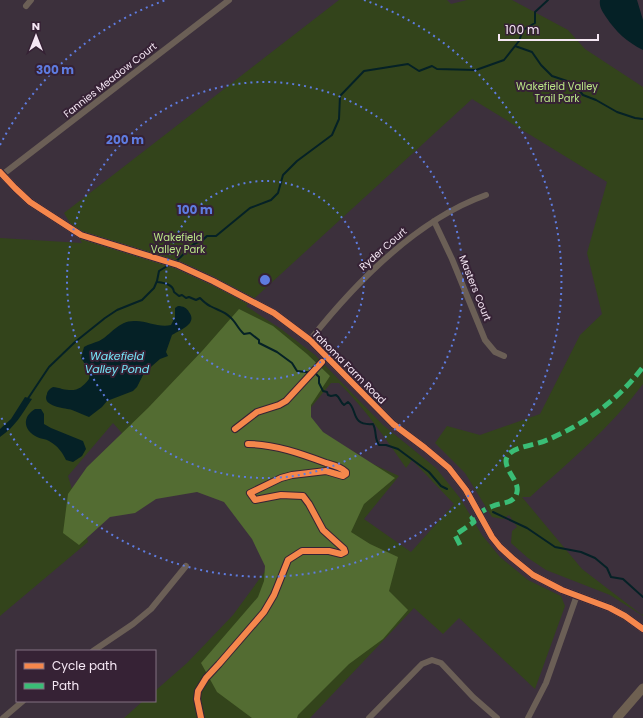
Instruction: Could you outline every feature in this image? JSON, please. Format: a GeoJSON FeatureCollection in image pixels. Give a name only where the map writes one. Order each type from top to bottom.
{"type":"FeatureCollection","features":[{"type":"Feature","properties":{"kind":"main road"},"geometry":{"type":"LineString","coordinates":[[617,718],[643,688]]}},
{"type":"Feature","properties":{"kind":"street"},"geometry":{"type":"LineString","coordinates":[[26,6],[31,0]]}},
{"type":"Feature","properties":{"kind":"street","name":"Fannies Meadow Court"},"geometry":{"type":"LineString","coordinates":[[1,174],[229,0]]}},
{"type":"Feature","properties":{"kind":"street","name":"Tahoma Farm Road"},"geometry":{"type":"LineString","coordinates":[[1,174],[30,202],[81,235],[178,265],[213,281],[274,313],[310,340],[393,424],[449,468],[466,490],[492,537],[506,553],[533,576],[562,590],[625,616],[643,629]]}},
{"type":"Feature","properties":{"kind":"street","name":"Ryder Court"},"geometry":{"type":"LineString","coordinates":[[310,340],[341,302],[411,238],[434,221],[456,208],[486,195]]}},
{"type":"Feature","properties":{"kind":"street","name":"Masters Court"},"geometry":{"type":"LineString","coordinates":[[434,221],[452,259],[485,340],[490,349],[504,356]]}},
{"type":"Feature","properties":{"kind":"street"},"geometry":{"type":"LineString","coordinates":[[94,650],[133,624],[151,609],[186,566]]}},
{"type":"Feature","properties":{"kind":"street"},"geometry":{"type":"LineString","coordinates":[[528,718],[546,683],[577,595]]}},
{"type":"Feature","properties":{"kind":"street"},"geometry":{"type":"LineString","coordinates":[[369,718],[422,664],[432,660],[441,662],[473,696],[497,718]]}},
{"type":"Feature","properties":{"kind":"street"},"geometry":{"type":"LineString","coordinates":[[3,718],[22,702]]}},
{"type":"Feature","properties":{"kind":"green space"},"geometry":{"type":"Polygon","coordinates":[[[339,0],[447,0],[451,4],[467,0],[512,0],[568,30],[585,49],[643,87],[643,384],[631,400],[590,443],[530,497],[522,497],[582,569],[642,615],[643,614],[643,616],[610,595],[546,570],[528,558],[511,543],[512,531],[517,527],[509,515],[503,519],[492,517],[465,473],[435,443],[447,426],[480,435],[540,414],[580,335],[602,314],[587,253],[607,182],[472,99],[246,306],[281,329],[315,355],[383,425],[436,468],[460,498],[482,535],[500,557],[528,580],[561,596],[565,606],[535,689],[459,618],[443,634],[414,608],[310,718],[124,718],[142,702],[156,702],[156,690],[187,663],[233,615],[266,570],[253,512],[159,475],[113,423],[68,476],[88,542],[0,616],[0,238],[82,243],[64,213],[339,0]],[[331,383],[294,428],[399,476],[364,519],[411,552],[454,504],[412,460],[406,468],[382,434],[339,383],[331,383]]]}},
{"type":"Feature","properties":{"kind":"green space"},"geometry":{"type":"Polygon","coordinates":[[[239,309],[273,326],[307,354],[330,376],[311,405],[311,417],[323,432],[395,478],[364,504],[351,532],[370,544],[398,557],[389,591],[408,610],[383,639],[349,664],[298,715],[297,718],[252,718],[217,692],[201,663],[258,597],[264,581],[265,566],[252,539],[224,502],[197,492],[156,499],[135,513],[110,517],[79,545],[63,533],[68,494],[87,467],[148,408],[203,350],[239,309]]]}},
{"type":"Feature","properties":{"kind":"water"},"geometry":{"type":"Polygon","coordinates":[[[600,0],[637,0],[643,20],[643,50],[632,44],[614,27],[602,11],[600,0]]]}},
{"type":"Feature","properties":{"kind":"water","name":"Wakefield Valley Pond"},"geometry":{"type":"Polygon","coordinates":[[[182,306],[188,311],[191,316],[190,323],[172,335],[166,352],[168,356],[160,359],[144,373],[137,387],[133,391],[107,401],[89,417],[47,402],[47,393],[53,387],[75,390],[81,387],[89,379],[90,372],[81,358],[84,347],[99,341],[123,323],[139,321],[161,326],[171,325],[175,317],[175,308],[182,306]]]}},
{"type":"Feature","properties":{"kind":"water"},"geometry":{"type":"Polygon","coordinates":[[[25,397],[32,399],[14,424],[0,437],[0,429],[11,419],[25,397]]]}},
{"type":"Feature","properties":{"kind":"water"},"geometry":{"type":"Polygon","coordinates":[[[35,409],[41,409],[44,414],[44,424],[83,441],[86,449],[82,456],[73,462],[66,460],[55,445],[48,440],[37,437],[29,431],[26,420],[35,409]]]}},
{"type":"Feature","properties":{"kind":"waterway"},"geometry":{"type":"LineString","coordinates":[[175,262],[194,244],[207,236],[216,236],[250,208],[271,200],[278,193],[283,175],[297,161],[332,135],[339,119],[340,96],[364,71],[408,64],[419,71],[432,66],[437,69],[476,70],[504,60],[519,41],[523,30],[535,23],[535,12],[548,0]]}},
{"type":"Feature","properties":{"kind":"waterway"},"geometry":{"type":"LineString","coordinates":[[515,46],[532,52],[541,65],[552,76],[573,83],[583,95],[596,100],[617,112],[643,119]]}},
{"type":"Feature","properties":{"kind":"waterway"},"geometry":{"type":"LineString","coordinates":[[27,400],[49,367],[75,342],[117,310],[142,300],[154,288],[159,271],[169,265]]}},
{"type":"Feature","properties":{"kind":"waterway"},"geometry":{"type":"LineString","coordinates":[[157,282],[165,283],[172,287],[174,292],[179,296],[182,295],[186,298],[189,297],[196,300],[200,298],[209,305],[228,315],[244,334],[250,333],[259,340],[259,343],[277,352],[292,363],[297,371],[315,373],[319,377],[319,383],[323,391],[327,392],[328,395],[331,396],[336,395],[344,405],[348,402],[358,420],[361,422],[373,424],[379,445],[386,445],[398,449],[429,472],[441,486],[447,489]]}},
{"type":"Feature","properties":{"kind":"waterway"},"geometry":{"type":"LineString","coordinates":[[493,512],[527,528],[555,547],[581,552],[595,558],[607,568],[611,577],[623,579],[643,597]]}},
{"type":"Feature","properties":{"kind":"marked path"},"geometry":{"type":"LineString","coordinates":[[460,545],[455,535],[474,522],[472,518],[490,507],[511,501],[516,496],[517,487],[506,462],[510,453],[561,434],[587,419],[623,390],[643,367]]}},
{"type":"Feature","properties":{"kind":"cycle path"},"geometry":{"type":"LineString","coordinates":[[0,172],[30,202],[81,235],[178,265],[213,281],[274,313],[310,340],[393,424],[449,468],[466,490],[492,537],[512,558],[533,575],[562,590],[610,608],[625,616],[643,629]]}},
{"type":"Feature","properties":{"kind":"cycle path"},"geometry":{"type":"LineString","coordinates":[[235,429],[257,412],[279,405],[286,401],[322,362]]}},
{"type":"Feature","properties":{"kind":"cycle path"},"geometry":{"type":"LineString","coordinates":[[201,718],[197,699],[198,691],[206,678],[264,612],[274,595],[288,560],[302,551],[329,551],[341,554],[345,552],[344,549],[323,530],[303,496],[281,495],[255,500],[250,493],[281,478],[292,475],[326,471],[343,476],[346,472],[337,466],[288,450],[258,444],[248,444]]}},
{"type":"Feature","properties":{"kind":"park label","name":"Wakefield Valley Trail Park"},"geometry":{"type":"Point","coordinates":[557,92]}},
{"type":"Feature","properties":{"kind":"park label","name":"Wakefield Valley Park"},"geometry":{"type":"Point","coordinates":[178,242]}}]}
